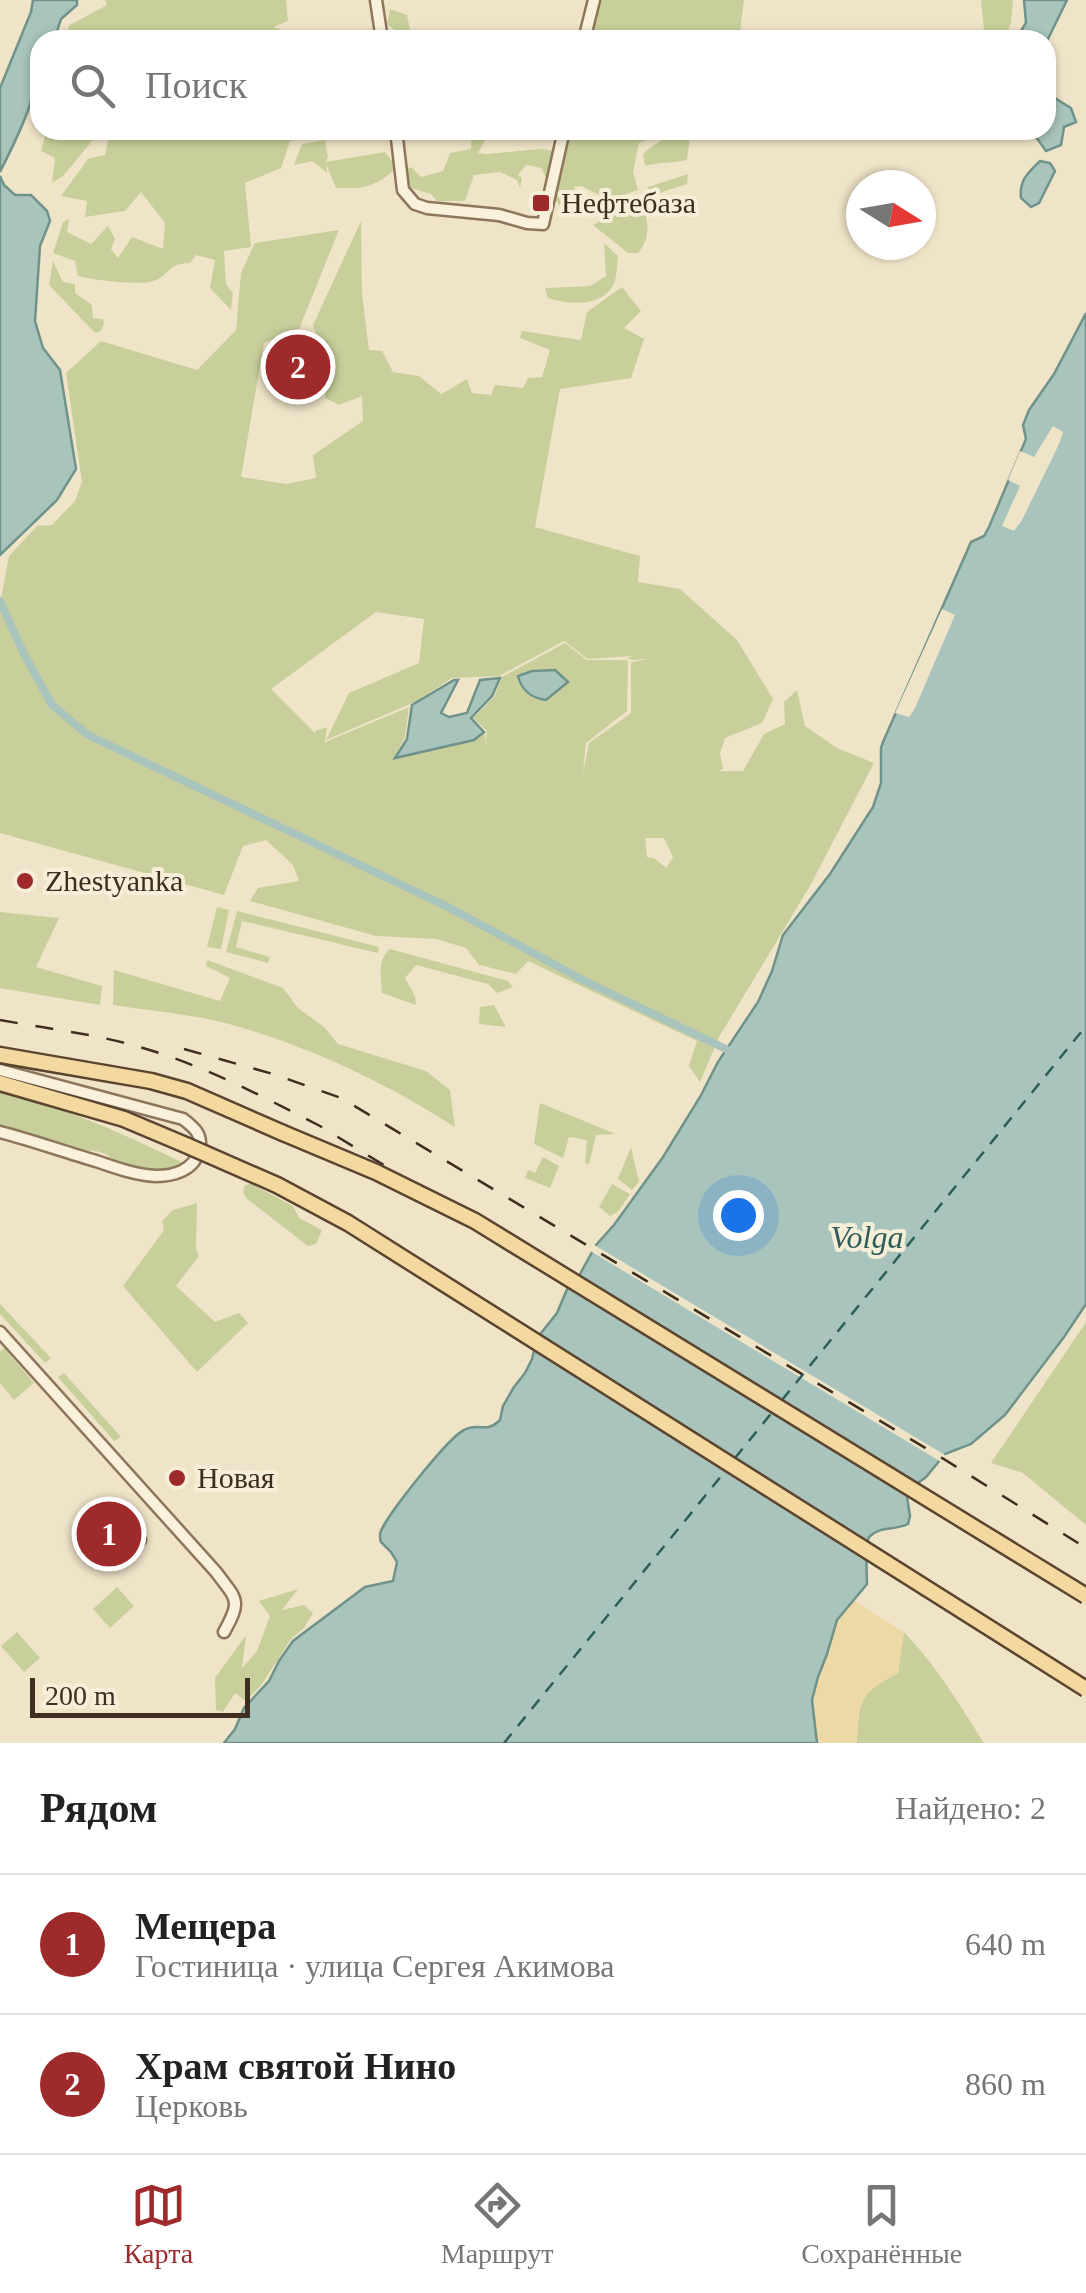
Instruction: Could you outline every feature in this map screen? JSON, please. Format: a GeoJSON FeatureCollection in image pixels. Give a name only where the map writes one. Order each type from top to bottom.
{"type":"FeatureCollection","features":[{"type":"Feature","properties":{"kind":"main road"},"geometry":{"type":"LineString","coordinates":[[0,1055],[151,1081],[187,1091],[376,1172],[475,1221],[1086,1596]]}},
{"type":"Feature","properties":{"kind":"main road"},"geometry":{"type":"LineString","coordinates":[[0,1083],[124,1119],[277,1186],[348,1223],[1086,1689]]}},
{"type":"Feature","properties":{"kind":"street"},"geometry":{"type":"LineString","coordinates":[[376,0],[380,30]]}},
{"type":"Feature","properties":{"kind":"street"},"geometry":{"type":"LineString","coordinates":[[586,30],[594,0]]}},
{"type":"Feature","properties":{"kind":"street"},"geometry":{"type":"LineString","coordinates":[[397,140],[403,190],[416,204],[499,215],[527,224],[543,224],[562,140]]}},
{"type":"Feature","properties":{"kind":"street"},"geometry":{"type":"LineString","coordinates":[[0,1070],[183,1119],[200,1136],[201,1146],[190,1167],[159,1176],[128,1171],[0,1132]]}},
{"type":"Feature","properties":{"kind":"street"},"geometry":{"type":"LineString","coordinates":[[0,1332],[235,1597],[236,1610],[224,1632]]}},
{"type":"Feature","properties":{"kind":"street"},"geometry":{"type":"LineString","coordinates":[[113,1510],[140,1540]]}},
{"type":"Feature","properties":{"kind":"green space"},"geometry":{"type":"Polygon","coordinates":[[[105,0],[286,0],[288,21],[273,27],[282,30],[69,30],[68,26],[107,5],[105,0]]]}},
{"type":"Feature","properties":{"kind":"green space"},"geometry":{"type":"Polygon","coordinates":[[[600,0],[744,0],[740,30],[592,30],[600,0]]]}},
{"type":"Feature","properties":{"kind":"green space"},"geometry":{"type":"Polygon","coordinates":[[[981,0],[1013,0],[1008,30],[984,30],[981,0]]]}},
{"type":"Feature","properties":{"kind":"green space"},"geometry":{"type":"Polygon","coordinates":[[[390,9],[407,15],[410,30],[394,30],[387,24],[390,9]]]}},
{"type":"Feature","properties":{"kind":"green space"},"geometry":{"type":"Polygon","coordinates":[[[44,140],[93,140],[63,176],[52,183],[55,158],[41,151],[44,140]]]}},
{"type":"Feature","properties":{"kind":"green space"},"geometry":{"type":"Polygon","coordinates":[[[108,140],[293,140],[281,168],[245,183],[251,247],[224,251],[226,284],[233,293],[231,310],[210,288],[215,260],[196,255],[190,263],[177,265],[159,279],[128,283],[78,276],[75,261],[53,253],[63,222],[69,219],[67,232],[91,244],[108,226],[115,239],[111,249],[118,258],[132,237],[163,249],[165,223],[141,192],[125,211],[85,217],[87,201],[61,196],[88,159],[105,155],[108,140]]]}},
{"type":"Feature","properties":{"kind":"green space"},"geometry":{"type":"Polygon","coordinates":[[[325,140],[325,162],[385,152],[397,168],[369,186],[336,188],[326,164],[327,173],[312,161],[294,165],[302,144],[325,140]]]}},
{"type":"Feature","properties":{"kind":"green space"},"geometry":{"type":"Polygon","coordinates":[[[471,140],[485,140],[478,153],[555,151],[549,178],[541,168],[526,165],[518,175],[522,178],[520,188],[517,180],[500,172],[474,175],[465,201],[437,201],[431,194],[407,187],[405,170],[411,167],[421,177],[443,171],[450,153],[471,149],[471,140]]]}},
{"type":"Feature","properties":{"kind":"green space"},"geometry":{"type":"Polygon","coordinates":[[[566,140],[646,140],[639,143],[633,172],[638,190],[609,200],[581,186],[574,187],[583,212],[559,205],[554,197],[566,140]]]}},
{"type":"Feature","properties":{"kind":"green space"},"geometry":{"type":"Polygon","coordinates":[[[661,140],[690,140],[687,160],[645,166],[643,154],[661,140]]]}},
{"type":"Feature","properties":{"kind":"green space"},"geometry":{"type":"Polygon","coordinates":[[[688,174],[687,184],[647,197],[648,187],[688,174]]]}},
{"type":"Feature","properties":{"kind":"green space"},"geometry":{"type":"Polygon","coordinates":[[[640,209],[645,212],[647,229],[638,253],[628,253],[593,225],[609,216],[640,209]]]}},
{"type":"Feature","properties":{"kind":"green space"},"geometry":{"type":"Polygon","coordinates":[[[361,221],[362,294],[369,350],[382,351],[393,372],[419,376],[441,394],[467,379],[472,393],[491,395],[495,385],[523,388],[528,378],[542,377],[550,350],[520,338],[522,331],[581,340],[587,312],[622,287],[641,311],[624,328],[644,339],[631,378],[560,389],[535,527],[640,556],[638,582],[680,589],[737,640],[773,699],[762,723],[725,738],[720,753],[723,769],[718,771],[743,771],[764,734],[785,724],[784,702],[797,690],[805,726],[837,748],[874,763],[810,886],[719,1037],[700,1082],[689,1066],[697,1041],[528,961],[516,974],[479,965],[466,948],[436,939],[376,936],[250,901],[258,888],[299,881],[293,865],[266,840],[243,846],[224,895],[0,833],[0,604],[9,556],[37,526],[52,525],[75,501],[82,482],[66,373],[101,341],[197,370],[236,330],[241,273],[255,243],[339,230],[299,329],[264,343],[241,477],[286,484],[316,478],[313,455],[363,421],[362,396],[339,405],[325,398],[327,363],[313,325],[361,221]],[[376,612],[271,689],[316,734],[315,731],[327,727],[325,742],[409,707],[405,737],[394,759],[473,741],[485,733],[485,746],[487,731],[473,718],[494,697],[502,677],[565,643],[587,660],[628,660],[627,711],[586,743],[583,773],[589,743],[631,713],[631,662],[649,659],[588,659],[564,641],[499,676],[452,678],[415,702],[326,740],[349,693],[419,663],[424,619],[376,612]],[[645,838],[647,857],[666,868],[673,857],[664,838],[645,838]]]}},
{"type":"Feature","properties":{"kind":"green space"},"geometry":{"type":"Polygon","coordinates":[[[604,243],[618,256],[610,290],[586,302],[548,298],[545,288],[590,286],[606,276],[604,243]]]}},
{"type":"Feature","properties":{"kind":"green space"},"geometry":{"type":"Polygon","coordinates":[[[53,261],[63,282],[75,284],[75,293],[92,305],[93,318],[103,319],[101,331],[95,333],[49,285],[53,261]]]}},
{"type":"Feature","properties":{"kind":"green space"},"geometry":{"type":"Polygon","coordinates":[[[217,907],[229,910],[221,949],[207,947],[217,907]]]}},
{"type":"Feature","properties":{"kind":"green space"},"geometry":{"type":"Polygon","coordinates":[[[237,911],[379,947],[378,953],[242,921],[236,947],[270,957],[268,963],[226,952],[237,911]]]}},
{"type":"Feature","properties":{"kind":"green space"},"geometry":{"type":"Polygon","coordinates":[[[0,912],[59,918],[36,967],[102,986],[100,1005],[0,988],[0,912]]]}},
{"type":"Feature","properties":{"kind":"green space"},"geometry":{"type":"Polygon","coordinates":[[[390,949],[508,981],[513,987],[497,993],[488,984],[416,965],[405,978],[416,1005],[382,993],[381,963],[390,949]]]}},
{"type":"Feature","properties":{"kind":"green space"},"geometry":{"type":"Polygon","coordinates":[[[207,960],[283,988],[298,1008],[324,1027],[338,1044],[426,1071],[450,1090],[455,1127],[377,1082],[265,1035],[222,1022],[113,1005],[114,970],[220,1001],[230,978],[206,966],[207,960]]]}},
{"type":"Feature","properties":{"kind":"green space"},"geometry":{"type":"Polygon","coordinates":[[[494,1005],[506,1027],[479,1024],[480,1007],[494,1005]]]}},
{"type":"Feature","properties":{"kind":"green space"},"geometry":{"type":"Polygon","coordinates":[[[0,1091],[93,1122],[183,1163],[161,1170],[134,1168],[103,1153],[81,1151],[0,1127],[0,1091]]]}},
{"type":"Feature","properties":{"kind":"green space"},"geometry":{"type":"Polygon","coordinates":[[[540,1103],[616,1134],[596,1135],[589,1164],[585,1163],[587,1140],[569,1137],[563,1158],[534,1144],[540,1103]]]}},
{"type":"Feature","properties":{"kind":"green space"},"geometry":{"type":"Polygon","coordinates":[[[631,1147],[639,1182],[632,1190],[618,1179],[631,1147]]]}},
{"type":"Feature","properties":{"kind":"green space"},"geometry":{"type":"Polygon","coordinates":[[[543,1157],[559,1166],[550,1188],[525,1178],[528,1170],[535,1173],[543,1157]]]}},
{"type":"Feature","properties":{"kind":"green space"},"geometry":{"type":"Polygon","coordinates":[[[251,1184],[293,1206],[299,1218],[322,1230],[316,1244],[308,1246],[246,1198],[245,1185],[251,1184]]]}},
{"type":"Feature","properties":{"kind":"green space"},"geometry":{"type":"Polygon","coordinates":[[[612,1184],[630,1194],[618,1212],[610,1216],[599,1207],[612,1184]]]}},
{"type":"Feature","properties":{"kind":"green space"},"geometry":{"type":"Polygon","coordinates":[[[197,1203],[199,1256],[176,1286],[215,1322],[239,1313],[248,1323],[197,1372],[123,1286],[164,1230],[162,1221],[173,1210],[197,1203]]]}},
{"type":"Feature","properties":{"kind":"green space"},"geometry":{"type":"Polygon","coordinates":[[[0,1304],[51,1358],[45,1363],[0,1314],[0,1304]]]}},
{"type":"Feature","properties":{"kind":"green space"},"geometry":{"type":"Polygon","coordinates":[[[1086,1322],[1086,1525],[1023,1473],[991,1463],[1086,1322]]]}},
{"type":"Feature","properties":{"kind":"green space"},"geometry":{"type":"Polygon","coordinates":[[[4,1348],[34,1383],[14,1400],[0,1383],[0,1352],[4,1348]]]}},
{"type":"Feature","properties":{"kind":"green space"},"geometry":{"type":"Polygon","coordinates":[[[64,1373],[121,1437],[114,1441],[58,1377],[64,1373]]]}},
{"type":"Feature","properties":{"kind":"green space"},"geometry":{"type":"Polygon","coordinates":[[[117,1587],[134,1606],[110,1628],[93,1609],[117,1587]]]}},
{"type":"Feature","properties":{"kind":"green space"},"geometry":{"type":"Polygon","coordinates":[[[298,1589],[282,1610],[304,1605],[313,1613],[304,1628],[291,1639],[246,1701],[235,1693],[223,1712],[216,1710],[215,1678],[246,1635],[242,1668],[257,1651],[270,1616],[259,1601],[298,1589]]]}},
{"type":"Feature","properties":{"kind":"green space"},"geometry":{"type":"Polygon","coordinates":[[[17,1632],[40,1658],[24,1672],[1,1646],[17,1632]]]}},
{"type":"Feature","properties":{"kind":"green space"},"geometry":{"type":"Polygon","coordinates":[[[904,1632],[937,1671],[984,1743],[857,1743],[861,1707],[868,1693],[898,1673],[904,1632]]]}},
{"type":"Feature","properties":{"kind":"sand"},"geometry":{"type":"Polygon","coordinates":[[[853,1600],[904,1632],[898,1673],[868,1693],[861,1707],[857,1743],[817,1743],[814,1688],[836,1620],[853,1600]]]}},
{"type":"Feature","properties":{"kind":"water"},"geometry":{"type":"Polygon","coordinates":[[[33,0],[77,0],[57,30],[30,30],[30,102],[0,172],[0,88],[33,0]]]}},
{"type":"Feature","properties":{"kind":"water"},"geometry":{"type":"Polygon","coordinates":[[[1024,0],[1067,0],[1052,30],[1021,30],[1026,23],[1024,0]]]}},
{"type":"Feature","properties":{"kind":"water"},"geometry":{"type":"Polygon","coordinates":[[[1056,99],[1071,108],[1076,122],[1064,127],[1061,145],[1046,151],[1038,140],[1056,140],[1056,99]]]}},
{"type":"Feature","properties":{"kind":"water"},"geometry":{"type":"Polygon","coordinates":[[[1040,161],[1050,163],[1055,171],[1039,203],[1031,207],[1021,198],[1021,186],[1040,161]]]}},
{"type":"Feature","properties":{"kind":"water"},"geometry":{"type":"Polygon","coordinates":[[[0,176],[15,195],[31,195],[47,211],[50,221],[40,246],[35,321],[43,348],[60,370],[76,469],[57,500],[0,555],[0,176]]]}},
{"type":"Feature","properties":{"kind":"water","name":"Volga"},"geometry":{"type":"Polygon","coordinates":[[[1086,313],[1086,1304],[1005,1415],[971,1444],[945,1454],[911,1488],[907,1497],[908,1524],[869,1537],[867,1584],[837,1620],[812,1700],[817,1743],[224,1743],[244,1708],[269,1681],[293,1641],[365,1587],[393,1581],[397,1562],[380,1534],[392,1512],[456,1436],[469,1428],[491,1426],[500,1420],[503,1406],[532,1359],[537,1338],[557,1313],[568,1287],[663,1157],[758,1002],[783,935],[830,874],[873,807],[881,783],[883,742],[971,542],[984,536],[989,527],[1026,439],[1023,425],[1029,410],[1054,374],[1086,313]]]}},
{"type":"Feature","properties":{"kind":"water"},"geometry":{"type":"Polygon","coordinates":[[[555,670],[568,682],[546,700],[528,693],[518,676],[532,671],[555,670]]]}},
{"type":"Feature","properties":{"kind":"water"},"geometry":{"type":"Polygon","coordinates":[[[500,678],[492,696],[471,718],[484,732],[474,740],[395,758],[407,739],[412,705],[458,680],[441,713],[449,717],[467,713],[480,680],[500,678]]]}},
{"type":"Feature","properties":{"kind":"pier"},"geometry":{"type":"Polygon","coordinates":[[[1053,426],[1063,432],[1022,520],[1014,531],[1002,526],[1020,486],[1008,480],[1020,451],[1034,457],[1053,426]]]}},
{"type":"Feature","properties":{"kind":"pier"},"geometry":{"type":"Polygon","coordinates":[[[942,609],[955,615],[915,708],[909,717],[895,713],[942,609]]]}},
{"type":"Feature","properties":{"kind":"pier"},"geometry":{"type":"Polygon","coordinates":[[[591,1243],[950,1458],[943,1463],[587,1249],[591,1243]]]}},
{"type":"Feature","properties":{"kind":"waterway"},"geometry":{"type":"LineString","coordinates":[[0,601],[52,705],[88,735],[448,907],[585,981],[726,1049]]}},
{"type":"Feature","properties":{"kind":"ferry route"},"geometry":{"type":"LineString","coordinates":[[782,1400],[1086,1026]]}},
{"type":"Feature","properties":{"kind":"ferry route"},"geometry":{"type":"LineString","coordinates":[[735,1458],[774,1410]]}},
{"type":"Feature","properties":{"kind":"ferry route"},"geometry":{"type":"LineString","coordinates":[[504,1743],[727,1469]]}},
{"type":"Feature","properties":{"kind":"railway"},"geometry":{"type":"LineString","coordinates":[[0,1020],[154,1051],[227,1080],[320,1126],[1086,1596]]}},
{"type":"Feature","properties":{"kind":"railway"},"geometry":{"type":"LineString","coordinates":[[184,1049],[341,1098],[1086,1548]]}},
{"type":"Feature","properties":{"kind":"place","name":"Нефтебаза"},"geometry":{"type":"Point","coordinates":[541,203]}},
{"type":"Feature","properties":{"kind":"place","name":"Храм святой Нино"},"geometry":{"type":"Point","coordinates":[298,367]}},
{"type":"Feature","properties":{"kind":"place","name":"Zhestyanka"},"geometry":{"type":"Point","coordinates":[25,881]}},
{"type":"Feature","properties":{"kind":"place","name":"Новая"},"geometry":{"type":"Point","coordinates":[177,1478]}},
{"type":"Feature","properties":{"kind":"place","name":"Мещера"},"geometry":{"type":"Point","coordinates":[109,1534]}}]}
